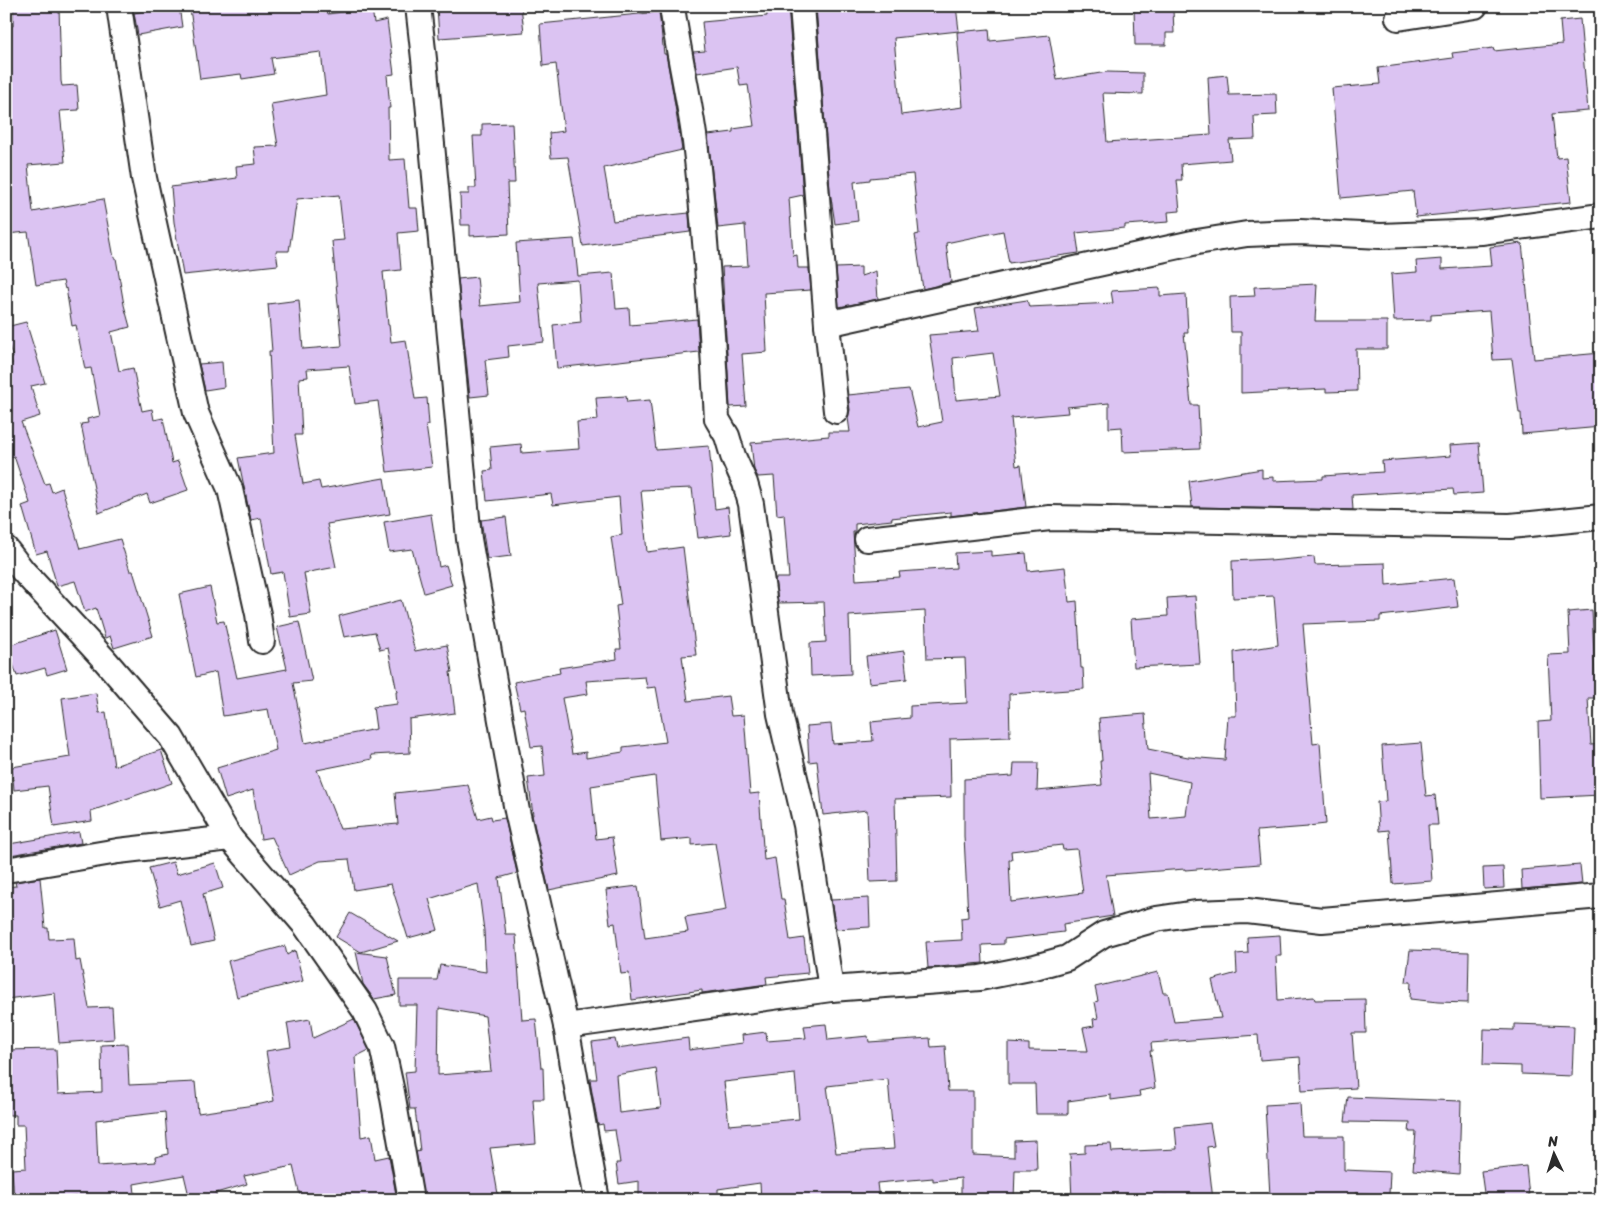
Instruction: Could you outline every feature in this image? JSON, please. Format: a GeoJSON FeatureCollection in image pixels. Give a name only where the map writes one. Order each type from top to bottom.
{"type":"FeatureCollection","features":[{"type":"Feature","properties":{"kind":"street"},"geometry":{"type":"LineString","coordinates":[[119,6],[144,178],[196,413],[230,489],[258,614],[262,641]]}},
{"type":"Feature","properties":{"kind":"street"},"geometry":{"type":"LineString","coordinates":[[418,6],[469,540],[517,812],[566,1026],[598,1200]]}},
{"type":"Feature","properties":{"kind":"street"},"geometry":{"type":"LineString","coordinates":[[672,6],[694,139],[704,221],[710,288],[717,419],[728,436],[732,456],[745,483],[751,504],[780,714],[806,825],[832,989]]}},
{"type":"Feature","properties":{"kind":"street"},"geometry":{"type":"LineString","coordinates":[[802,6],[827,324],[836,411]]}},
{"type":"Feature","properties":{"kind":"street"},"geometry":{"type":"LineString","coordinates":[[1398,18],[1476,6]]}},
{"type":"Feature","properties":{"kind":"street"},"geometry":{"type":"LineString","coordinates":[[827,324],[1197,242],[1247,234],[1300,232],[1381,236],[1481,232],[1601,216]]}},
{"type":"Feature","properties":{"kind":"street"},"geometry":{"type":"LineString","coordinates":[[867,539],[1050,518],[1510,526],[1601,518]]}},
{"type":"Feature","properties":{"kind":"street"},"geometry":{"type":"LineString","coordinates":[[6,549],[23,571],[103,658],[171,737],[230,838],[305,925],[365,1011],[382,1046],[411,1200]]}},
{"type":"Feature","properties":{"kind":"street"},"geometry":{"type":"LineString","coordinates":[[6,870],[118,851],[230,838]]}},
{"type":"Feature","properties":{"kind":"street"},"geometry":{"type":"LineString","coordinates":[[566,1026],[832,989],[980,978],[1035,967],[1067,958],[1104,934],[1156,919],[1196,913],[1247,911],[1322,920],[1601,896]]}},
{"type":"Feature","properties":{"kind":"building"},"geometry":{"type":"Polygon","coordinates":[[[13,6],[59,6],[61,81],[62,86],[77,85],[79,110],[60,111],[65,162],[28,165],[33,212],[103,199],[130,327],[111,332],[119,371],[133,368],[142,411],[152,409],[154,420],[163,418],[172,463],[178,461],[188,490],[150,503],[147,494],[99,513],[81,424],[88,423],[87,419],[100,416],[91,368],[85,369],[76,325],[72,326],[66,288],[63,281],[36,285],[28,232],[6,234],[6,70],[11,70],[6,26],[13,26],[13,6]]]}},
{"type":"Feature","properties":{"kind":"building"},"geometry":{"type":"Polygon","coordinates":[[[179,6],[182,27],[138,35],[134,13],[179,6]]]}},
{"type":"Feature","properties":{"kind":"building"},"geometry":{"type":"Polygon","coordinates":[[[214,6],[324,6],[324,12],[328,12],[328,14],[372,8],[374,23],[387,20],[394,74],[387,75],[390,108],[388,108],[389,160],[405,159],[409,208],[417,208],[419,231],[398,233],[401,270],[383,272],[391,342],[406,340],[415,399],[427,398],[429,425],[426,425],[432,467],[387,472],[378,401],[355,404],[349,366],[307,369],[308,377],[299,378],[302,435],[295,435],[303,484],[319,481],[321,489],[384,478],[390,514],[327,524],[336,567],[304,573],[311,614],[290,617],[283,572],[271,574],[261,518],[251,520],[238,458],[274,453],[269,351],[272,351],[268,304],[299,300],[303,349],[342,346],[332,241],[344,240],[339,195],[297,199],[289,251],[276,251],[278,265],[183,275],[174,222],[171,187],[237,178],[236,166],[256,164],[254,147],[278,146],[271,104],[326,95],[321,52],[271,58],[274,74],[242,79],[241,74],[200,79],[190,9],[214,6]]]}},
{"type":"Feature","properties":{"kind":"building"},"geometry":{"type":"Polygon","coordinates":[[[437,6],[521,6],[524,32],[439,38],[437,6]]]}},
{"type":"Feature","properties":{"kind":"building"},"geometry":{"type":"Polygon","coordinates":[[[766,6],[788,6],[803,195],[789,198],[793,256],[797,255],[798,268],[809,268],[811,290],[764,293],[767,352],[742,354],[746,406],[730,407],[722,267],[748,266],[745,225],[718,228],[708,135],[733,132],[733,129],[754,126],[748,85],[740,86],[737,67],[697,73],[693,52],[705,51],[702,22],[767,16],[766,6]]]}},
{"type":"Feature","properties":{"kind":"building"},"geometry":{"type":"Polygon","coordinates":[[[816,6],[956,6],[959,31],[894,38],[901,115],[963,107],[957,32],[989,29],[990,41],[1049,35],[1057,80],[1107,72],[1143,73],[1143,94],[1103,93],[1107,142],[1211,135],[1208,77],[1227,75],[1229,95],[1276,94],[1277,115],[1254,116],[1255,139],[1229,140],[1231,160],[1181,164],[1182,180],[1177,180],[1180,211],[1168,212],[1169,222],[1125,225],[1125,228],[1076,233],[1079,253],[1009,263],[1003,231],[946,243],[951,282],[923,289],[915,235],[919,234],[913,174],[870,178],[870,180],[854,182],[858,221],[835,224],[830,191],[816,6]]]}},
{"type":"Feature","properties":{"kind":"building"},"geometry":{"type":"Polygon","coordinates":[[[1134,6],[1165,6],[1165,10],[1173,10],[1174,33],[1166,33],[1166,45],[1135,45],[1134,6]]]}},
{"type":"Feature","properties":{"kind":"building"},"geometry":{"type":"Polygon","coordinates":[[[659,12],[664,54],[666,54],[682,150],[604,168],[613,221],[689,213],[690,232],[583,246],[568,157],[551,158],[549,133],[564,131],[556,64],[543,66],[540,24],[659,12]]]}},
{"type":"Feature","properties":{"kind":"building"},"geometry":{"type":"Polygon","coordinates":[[[1580,19],[1588,111],[1552,114],[1557,158],[1566,157],[1571,202],[1416,217],[1413,191],[1341,198],[1332,88],[1380,84],[1378,68],[1453,58],[1452,53],[1493,48],[1494,51],[1562,44],[1560,21],[1580,19]]]}},
{"type":"Feature","properties":{"kind":"building"},"geometry":{"type":"Polygon","coordinates":[[[512,123],[515,183],[507,183],[509,234],[470,236],[470,225],[461,225],[460,194],[469,194],[469,188],[476,188],[473,136],[482,136],[482,124],[512,123]]]}},
{"type":"Feature","properties":{"kind":"building"},"geometry":{"type":"Polygon","coordinates":[[[574,239],[578,276],[613,273],[616,309],[629,308],[630,325],[697,319],[699,352],[557,368],[553,325],[581,322],[578,280],[538,283],[544,342],[508,346],[509,357],[485,360],[489,395],[470,397],[458,279],[477,277],[480,306],[520,302],[516,243],[574,239]]]}},
{"type":"Feature","properties":{"kind":"building"},"geometry":{"type":"Polygon","coordinates":[[[1522,243],[1534,359],[1601,353],[1601,427],[1522,434],[1521,413],[1519,413],[1512,359],[1493,360],[1489,311],[1431,315],[1431,320],[1394,321],[1391,274],[1417,272],[1416,261],[1442,259],[1442,269],[1492,266],[1490,247],[1522,243]]]}},
{"type":"Feature","properties":{"kind":"building"},"geometry":{"type":"Polygon","coordinates":[[[861,267],[861,276],[876,271],[878,299],[839,307],[836,268],[861,267]]]}},
{"type":"Feature","properties":{"kind":"building"},"geometry":{"type":"Polygon","coordinates":[[[1317,284],[1315,321],[1387,321],[1387,349],[1356,349],[1357,391],[1326,392],[1326,389],[1241,393],[1241,332],[1231,332],[1230,297],[1255,296],[1254,287],[1317,284]]]}},
{"type":"Feature","properties":{"kind":"building"},"geometry":{"type":"Polygon","coordinates":[[[1160,288],[1160,296],[1186,294],[1188,333],[1184,333],[1191,405],[1198,405],[1200,449],[1123,452],[1122,427],[1109,428],[1109,403],[1067,407],[1068,413],[1011,418],[1016,466],[1021,465],[1026,507],[951,516],[951,512],[855,524],[855,532],[853,532],[856,580],[900,577],[899,572],[956,568],[955,553],[991,551],[991,556],[1026,553],[1028,571],[1065,567],[1069,602],[1077,601],[1084,689],[1009,694],[1010,737],[950,739],[951,797],[895,799],[897,881],[870,882],[867,810],[823,815],[817,761],[809,762],[807,726],[831,724],[833,744],[873,741],[871,722],[910,718],[910,706],[967,703],[965,658],[927,659],[925,611],[849,616],[851,674],[811,676],[810,643],[826,642],[824,602],[778,603],[775,578],[789,578],[784,514],[777,515],[774,476],[758,477],[754,470],[751,443],[829,436],[829,432],[850,432],[848,395],[909,389],[918,427],[942,422],[929,335],[979,331],[975,308],[1027,300],[1029,307],[1113,303],[1111,291],[1160,288]],[[993,353],[953,358],[956,400],[1000,396],[993,353]]]}},
{"type":"Feature","properties":{"kind":"building"},"geometry":{"type":"Polygon","coordinates":[[[26,322],[45,383],[31,386],[40,416],[21,422],[45,484],[49,483],[52,492],[62,488],[80,549],[120,539],[130,571],[133,571],[153,636],[114,648],[110,636],[105,638],[96,608],[85,612],[75,581],[57,586],[47,551],[36,554],[22,506],[30,503],[14,456],[11,457],[6,444],[6,366],[12,364],[11,358],[13,358],[6,336],[6,327],[26,322]]]}},
{"type":"Feature","properties":{"kind":"building"},"geometry":{"type":"Polygon","coordinates":[[[222,362],[224,387],[205,390],[199,364],[222,362]]]}},
{"type":"Feature","properties":{"kind":"building"},"geometry":{"type":"Polygon","coordinates":[[[626,396],[627,402],[650,400],[656,450],[709,446],[715,509],[728,507],[731,534],[698,538],[692,488],[641,490],[647,552],[683,547],[696,655],[682,656],[688,701],[728,696],[731,716],[744,715],[750,794],[759,793],[764,860],[775,858],[790,940],[804,938],[808,973],[766,977],[767,984],[702,993],[702,990],[632,1000],[629,973],[621,974],[615,923],[610,924],[606,890],[638,886],[645,938],[688,932],[685,917],[726,910],[715,843],[692,845],[692,838],[661,841],[655,776],[591,786],[596,839],[612,837],[618,876],[549,890],[532,815],[528,778],[545,776],[542,746],[531,747],[524,708],[520,709],[514,682],[560,673],[559,668],[617,659],[616,649],[621,649],[616,606],[621,605],[611,537],[622,535],[619,497],[553,505],[551,494],[487,501],[484,471],[492,470],[490,447],[521,444],[522,453],[579,449],[577,422],[598,420],[596,398],[626,396]],[[645,677],[586,681],[588,694],[562,698],[572,754],[586,752],[586,758],[623,752],[623,747],[666,742],[656,687],[647,688],[645,677]]]}},
{"type":"Feature","properties":{"kind":"building"},"geometry":{"type":"Polygon","coordinates":[[[1479,443],[1483,493],[1454,495],[1453,489],[1352,495],[1353,510],[1192,507],[1189,481],[1262,469],[1262,478],[1273,477],[1273,481],[1323,479],[1323,476],[1383,472],[1382,461],[1451,456],[1450,445],[1479,443]]]}},
{"type":"Feature","properties":{"kind":"building"},"geometry":{"type":"Polygon","coordinates":[[[431,514],[439,567],[446,565],[452,585],[424,593],[412,549],[389,552],[384,522],[431,514]]]}},
{"type":"Feature","properties":{"kind":"building"},"geometry":{"type":"Polygon","coordinates":[[[506,517],[511,556],[487,559],[481,520],[506,517]]]}},
{"type":"Feature","properties":{"kind":"building"},"geometry":{"type":"Polygon","coordinates":[[[1314,557],[1315,565],[1385,563],[1386,585],[1454,578],[1458,607],[1380,616],[1380,621],[1303,624],[1313,744],[1320,743],[1326,824],[1257,831],[1260,864],[1106,875],[1113,916],[1063,924],[1064,932],[1004,939],[1004,944],[982,945],[983,963],[928,968],[926,942],[962,940],[961,918],[968,917],[964,836],[964,779],[1013,776],[1014,763],[1038,763],[1037,791],[1102,785],[1099,718],[1145,714],[1148,749],[1188,757],[1225,760],[1228,716],[1236,716],[1234,652],[1278,645],[1274,596],[1233,598],[1232,561],[1270,559],[1270,561],[1314,557]],[[1148,773],[1151,819],[1186,816],[1190,782],[1148,773]],[[1062,845],[1011,851],[1012,860],[1009,860],[1011,902],[1083,893],[1077,849],[1063,850],[1062,845]]]}},
{"type":"Feature","properties":{"kind":"building"},"geometry":{"type":"Polygon","coordinates":[[[210,587],[217,622],[224,621],[237,678],[287,669],[277,627],[299,622],[312,681],[293,683],[305,743],[376,729],[373,707],[397,704],[397,692],[388,648],[380,650],[375,632],[344,637],[339,616],[401,600],[415,651],[447,645],[452,672],[450,672],[455,713],[409,719],[410,753],[371,755],[372,759],[317,770],[340,829],[398,824],[395,793],[468,785],[478,819],[491,816],[492,820],[505,818],[517,873],[499,878],[506,935],[516,935],[522,1020],[536,1019],[541,1068],[543,1068],[544,1099],[533,1099],[536,1144],[490,1148],[499,1200],[424,1200],[416,1152],[420,1151],[415,1109],[410,1109],[405,1072],[415,1071],[417,1005],[399,1005],[399,980],[437,980],[440,965],[486,972],[484,931],[478,884],[429,899],[438,930],[408,938],[391,884],[354,890],[349,859],[320,861],[289,875],[272,837],[261,839],[253,790],[226,799],[217,768],[276,750],[268,709],[223,716],[216,672],[196,677],[179,594],[210,587]],[[439,1008],[438,1075],[491,1071],[485,1016],[439,1008]]]}},
{"type":"Feature","properties":{"kind":"building"},"geometry":{"type":"Polygon","coordinates":[[[1195,596],[1200,664],[1134,667],[1131,619],[1168,616],[1167,598],[1195,596]]]}},
{"type":"Feature","properties":{"kind":"building"},"geometry":{"type":"Polygon","coordinates":[[[1592,610],[1596,698],[1588,698],[1591,745],[1601,744],[1601,795],[1540,798],[1538,722],[1551,721],[1548,655],[1570,654],[1568,612],[1592,610]]]}},
{"type":"Feature","properties":{"kind":"building"},"geometry":{"type":"Polygon","coordinates":[[[55,630],[67,669],[47,675],[45,668],[17,676],[7,646],[55,630]]]}},
{"type":"Feature","properties":{"kind":"building"},"geometry":{"type":"Polygon","coordinates":[[[904,651],[907,679],[869,683],[866,656],[904,651]]]}},
{"type":"Feature","properties":{"kind":"building"},"geometry":{"type":"Polygon","coordinates":[[[96,693],[99,713],[106,712],[114,766],[161,750],[172,783],[91,811],[92,821],[54,827],[48,786],[14,790],[12,767],[70,757],[62,698],[96,693]]]}},
{"type":"Feature","properties":{"kind":"building"},"geometry":{"type":"Polygon","coordinates":[[[1421,743],[1426,796],[1435,795],[1438,825],[1428,825],[1432,881],[1393,884],[1389,830],[1379,831],[1377,802],[1386,801],[1382,746],[1421,743]]]}},
{"type":"Feature","properties":{"kind":"building"},"geometry":{"type":"Polygon","coordinates":[[[79,832],[81,843],[10,855],[9,844],[79,832]]]}},
{"type":"Feature","properties":{"kind":"building"},"geometry":{"type":"Polygon","coordinates":[[[173,862],[177,874],[215,863],[223,888],[203,894],[214,941],[191,946],[180,900],[160,906],[149,868],[173,862]]]}},
{"type":"Feature","properties":{"kind":"building"},"geometry":{"type":"Polygon","coordinates":[[[1580,865],[1582,884],[1522,889],[1521,870],[1580,865]]]}},
{"type":"Feature","properties":{"kind":"building"},"geometry":{"type":"Polygon","coordinates":[[[1503,867],[1504,888],[1484,889],[1483,868],[1503,867]]]}},
{"type":"Feature","properties":{"kind":"building"},"geometry":{"type":"Polygon","coordinates":[[[40,878],[45,928],[48,928],[49,939],[74,938],[76,961],[80,960],[89,1008],[112,1007],[114,1039],[59,1043],[55,993],[6,999],[6,887],[16,886],[15,882],[40,878]]]}},
{"type":"Feature","properties":{"kind":"building"},"geometry":{"type":"Polygon","coordinates":[[[869,898],[870,927],[836,929],[831,900],[869,898]]]}},
{"type":"Feature","properties":{"kind":"building"},"geometry":{"type":"Polygon","coordinates":[[[350,913],[398,941],[361,952],[336,937],[350,913]]]}},
{"type":"Feature","properties":{"kind":"building"},"geometry":{"type":"Polygon","coordinates":[[[1280,935],[1281,956],[1276,956],[1278,1000],[1314,997],[1315,1000],[1365,999],[1366,1033],[1352,1033],[1356,1088],[1302,1091],[1300,1057],[1260,1060],[1258,1035],[1151,1043],[1152,1051],[1150,1051],[1155,1088],[1139,1091],[1140,1096],[1111,1100],[1111,1095],[1068,1101],[1068,1114],[1036,1114],[1035,1084],[1008,1084],[1008,1043],[1029,1044],[1029,1050],[1088,1051],[1083,1028],[1094,1026],[1093,1019],[1098,1018],[1095,1002],[1098,1001],[1095,987],[1158,972],[1163,993],[1168,993],[1174,1022],[1221,1018],[1212,980],[1237,973],[1236,954],[1248,953],[1247,937],[1280,935]]]}},
{"type":"Feature","properties":{"kind":"building"},"geometry":{"type":"Polygon","coordinates":[[[285,946],[287,955],[295,950],[303,981],[237,997],[228,961],[285,946]]]}},
{"type":"Feature","properties":{"kind":"building"},"geometry":{"type":"Polygon","coordinates":[[[1410,950],[1469,952],[1468,1003],[1410,999],[1411,982],[1406,982],[1410,950]]]}},
{"type":"Feature","properties":{"kind":"building"},"geometry":{"type":"Polygon","coordinates":[[[356,952],[387,956],[396,995],[374,999],[363,984],[356,952]]]}},
{"type":"Feature","properties":{"kind":"building"},"geometry":{"type":"Polygon","coordinates":[[[310,1019],[313,1038],[354,1019],[369,1050],[355,1057],[361,1137],[371,1135],[375,1159],[389,1156],[397,1200],[301,1200],[293,1166],[244,1176],[247,1184],[216,1193],[217,1200],[190,1200],[184,1175],[134,1184],[135,1194],[83,1198],[83,1196],[46,1200],[14,1200],[12,1169],[26,1168],[24,1125],[16,1125],[16,1115],[9,1115],[6,1050],[56,1049],[58,1094],[102,1092],[101,1045],[127,1044],[129,1085],[195,1082],[198,1113],[274,1101],[266,1051],[291,1047],[287,1023],[310,1019]],[[165,1112],[96,1120],[98,1166],[156,1162],[155,1157],[168,1154],[165,1112]]]}},
{"type":"Feature","properties":{"kind":"building"},"geometry":{"type":"Polygon","coordinates":[[[826,1024],[828,1040],[868,1036],[869,1042],[930,1038],[931,1047],[945,1046],[948,1091],[973,1091],[973,1155],[1014,1157],[1014,1141],[1036,1140],[1037,1170],[1015,1170],[1014,1200],[961,1200],[961,1178],[933,1181],[933,1178],[877,1183],[879,1200],[761,1200],[760,1183],[718,1189],[718,1200],[639,1200],[639,1181],[619,1184],[616,1163],[620,1163],[615,1130],[604,1131],[603,1124],[598,1125],[590,1079],[597,1079],[592,1042],[615,1039],[617,1048],[688,1038],[689,1050],[743,1043],[742,1035],[766,1032],[767,1041],[806,1038],[804,1026],[826,1024]],[[656,1068],[616,1075],[619,1113],[661,1108],[656,1068]],[[795,1074],[724,1082],[729,1125],[799,1119],[795,1074]],[[888,1079],[827,1086],[836,1153],[894,1149],[888,1079]]]}},
{"type":"Feature","properties":{"kind":"building"},"geometry":{"type":"Polygon","coordinates":[[[1514,1024],[1574,1026],[1572,1076],[1521,1074],[1521,1066],[1483,1065],[1484,1029],[1514,1030],[1514,1024]]]}},
{"type":"Feature","properties":{"kind":"building"},"geometry":{"type":"Polygon","coordinates":[[[1348,1097],[1461,1101],[1459,1174],[1413,1170],[1416,1132],[1409,1132],[1410,1123],[1345,1122],[1348,1097]]]}},
{"type":"Feature","properties":{"kind":"building"},"geometry":{"type":"Polygon","coordinates":[[[1300,1103],[1302,1136],[1344,1136],[1344,1170],[1390,1172],[1389,1194],[1355,1193],[1354,1200],[1312,1200],[1312,1194],[1270,1196],[1265,1105],[1300,1103]]]}},
{"type":"Feature","properties":{"kind":"building"},"geometry":{"type":"Polygon","coordinates":[[[1210,1123],[1214,1146],[1207,1147],[1213,1200],[1167,1200],[1167,1196],[1111,1200],[1072,1200],[1070,1154],[1085,1153],[1085,1145],[1111,1144],[1112,1152],[1177,1149],[1175,1127],[1210,1123]]]}},
{"type":"Feature","properties":{"kind":"building"},"geometry":{"type":"Polygon","coordinates":[[[1526,1166],[1529,1197],[1485,1200],[1481,1171],[1526,1166]]]}}]}
